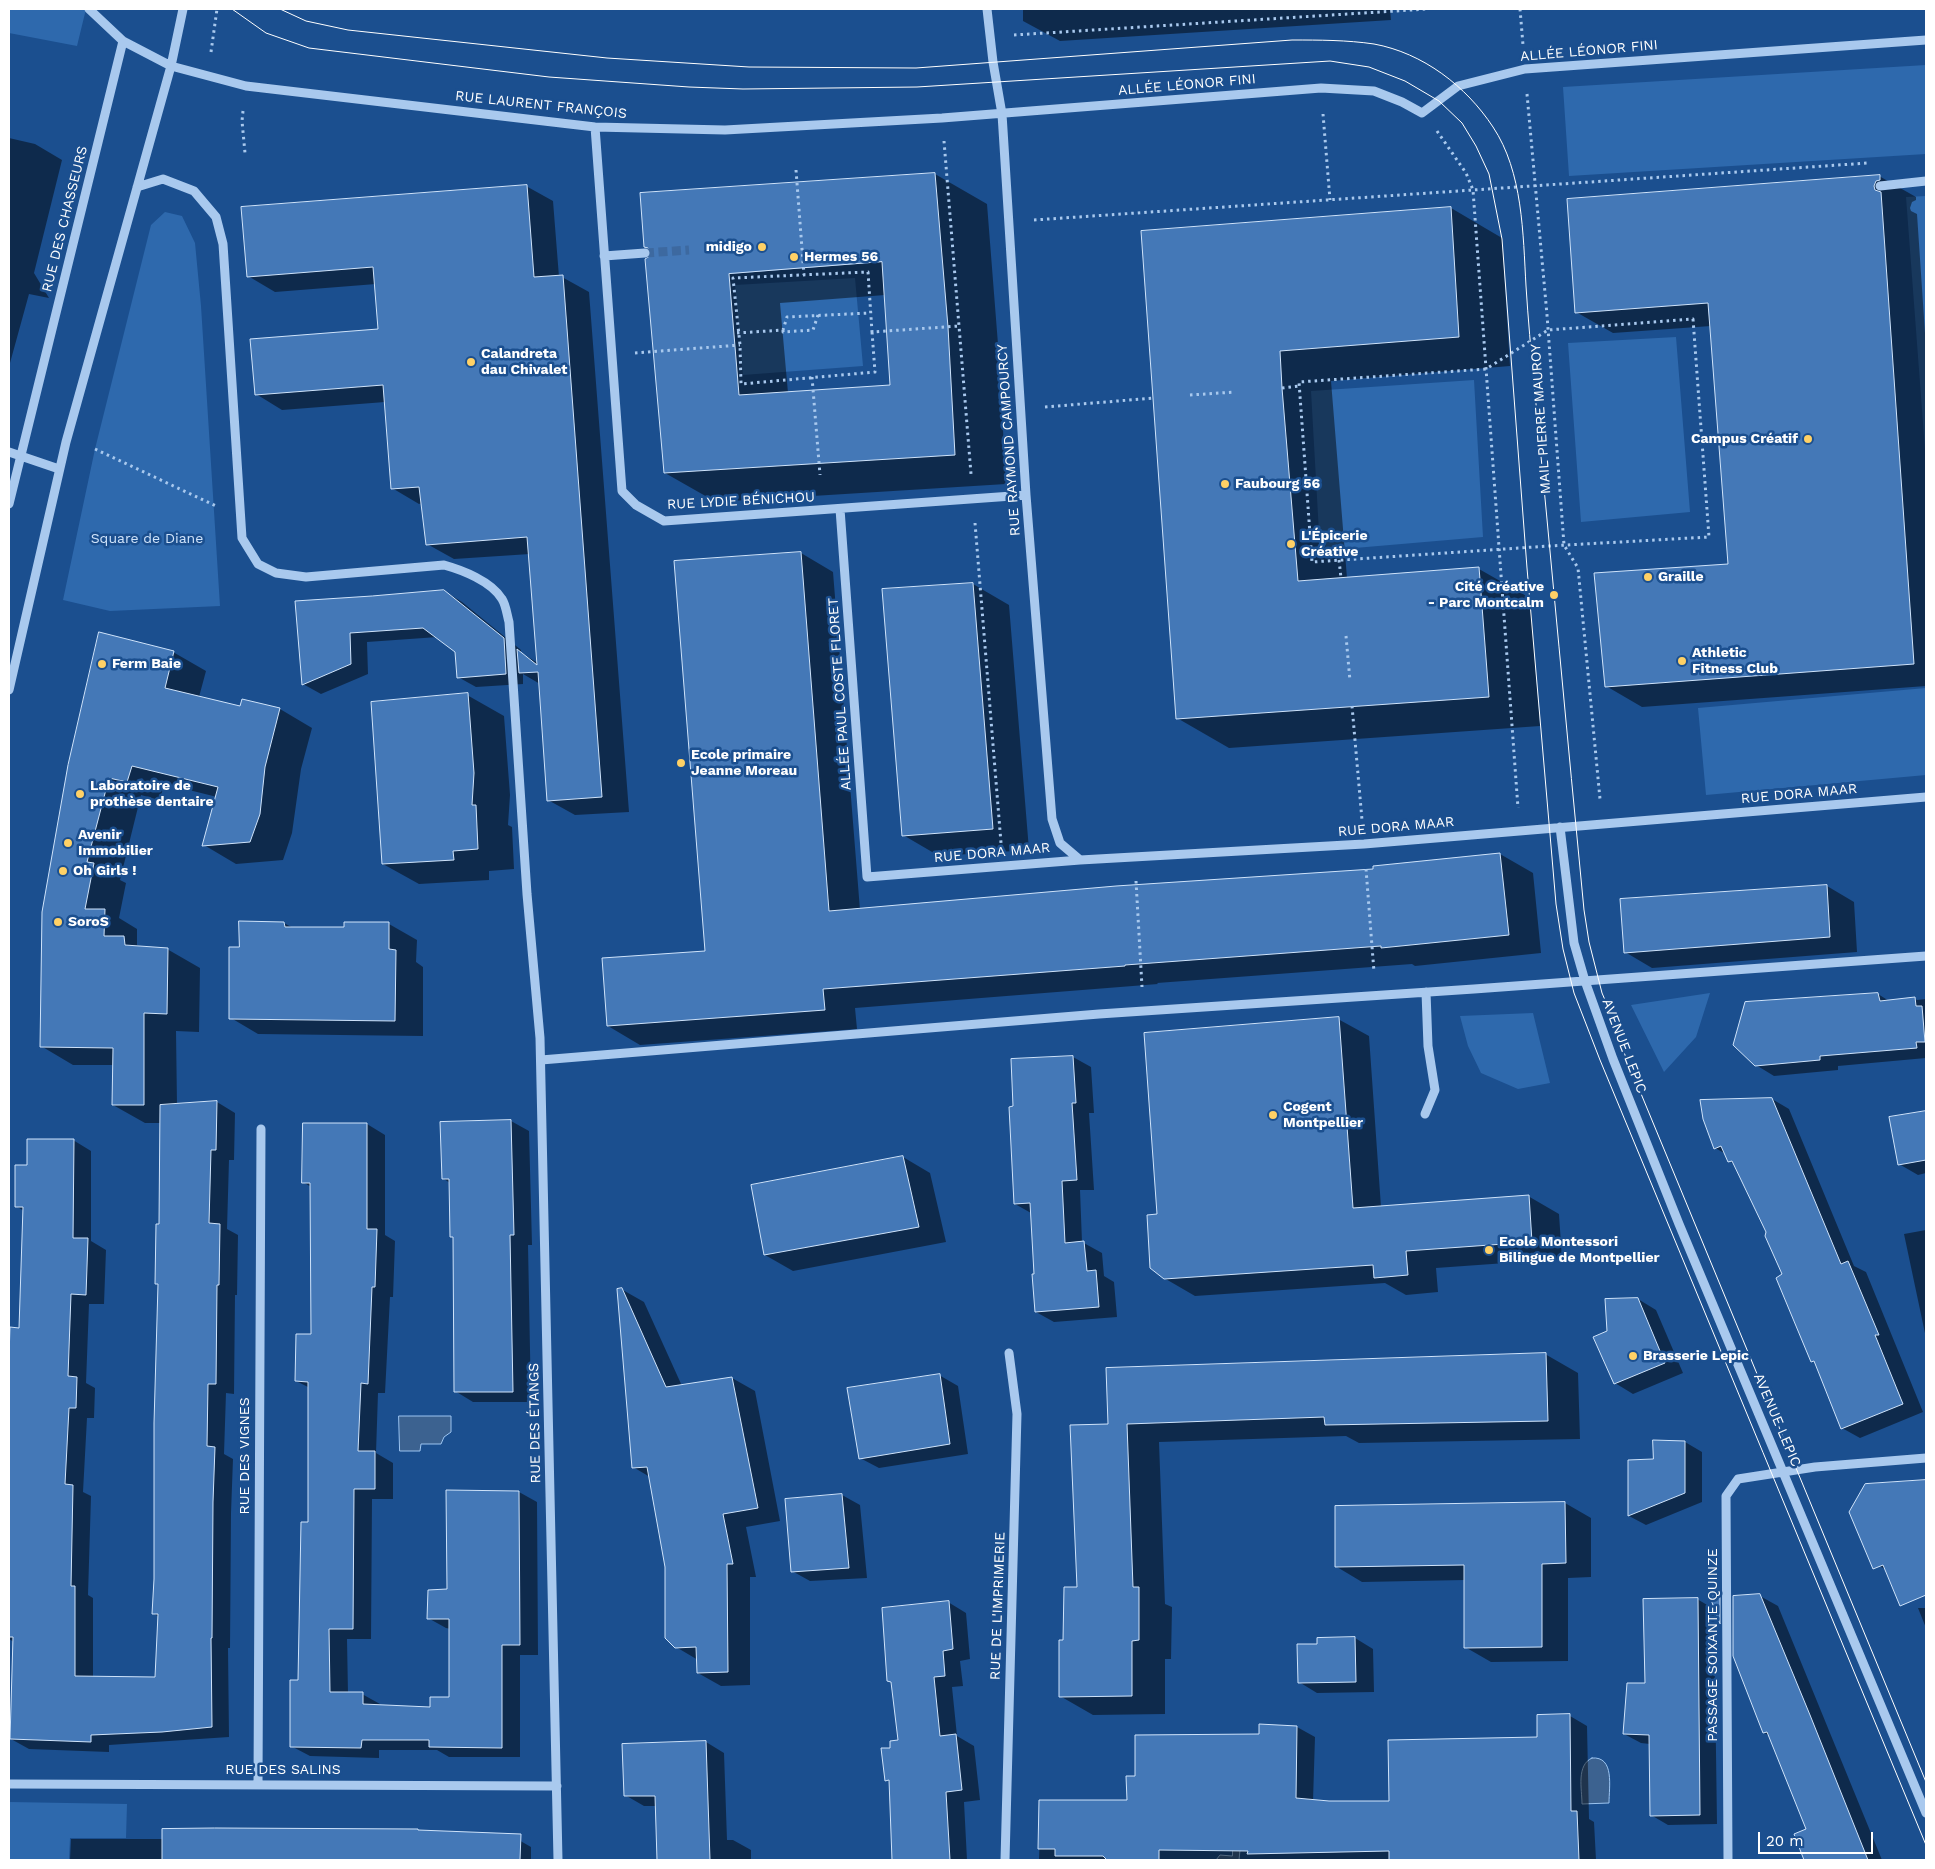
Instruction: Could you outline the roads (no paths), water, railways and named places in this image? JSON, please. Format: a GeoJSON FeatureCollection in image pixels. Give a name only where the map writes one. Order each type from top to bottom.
{"type":"FeatureCollection","features":[{"type":"Feature","properties":{"kind":"street"},"geometry":{"type":"LineString","coordinates":[[89,9],[123,41],[171,66]]}},
{"type":"Feature","properties":{"kind":"street"},"geometry":{"type":"LineString","coordinates":[[9,690],[59,469],[171,66],[183,9]]}},
{"type":"Feature","properties":{"kind":"street","name":"RUE RAYMOND CAMPOURCY"},"geometry":{"type":"LineString","coordinates":[[987,9],[1002,114],[1026,495],[1052,819],[1060,843],[1080,860]]}},
{"type":"Feature","properties":{"kind":"street","name":"ALLÉE LÉONOR FINI"},"geometry":{"type":"LineString","coordinates":[[1002,114],[1321,88],[1374,91],[1402,102],[1422,114],[1458,86],[1525,68],[1926,40]]}},
{"type":"Feature","properties":{"kind":"street","name":"RUE DES CHASSEURS"},"geometry":{"type":"LineString","coordinates":[[9,504],[123,41]]}},
{"type":"Feature","properties":{"kind":"street","name":"RUE LAURENT FRANÇOIS"},"geometry":{"type":"LineString","coordinates":[[171,66],[246,86],[595,127],[725,130],[1002,114]]}},
{"type":"Feature","properties":{"kind":"street","name":"RUE LYDIE BÉNICHOU"},"geometry":{"type":"LineString","coordinates":[[595,127],[622,490],[636,505],[664,521],[1026,495]]}},
{"type":"Feature","properties":{"kind":"street","name":"RUE DES ÉTANGS"},"geometry":{"type":"LineString","coordinates":[[137,186],[163,179],[187,188],[194,191],[216,217],[223,244],[242,538],[258,564],[276,573],[306,577],[444,565],[464,570],[477,577],[502,598],[509,622],[527,894],[541,1060],[558,1860]]}},
{"type":"Feature","properties":{"kind":"street"},"geometry":{"type":"LineString","coordinates":[[1880,186],[1926,181]]}},
{"type":"Feature","properties":{"kind":"street"},"geometry":{"type":"LineString","coordinates":[[604,256],[644,253]]}},
{"type":"Feature","properties":{"kind":"street"},"geometry":{"type":"LineString","coordinates":[[9,452],[59,469]]}},
{"type":"Feature","properties":{"kind":"street","name":"ALLÉE PAUL COSTE FLORET"},"geometry":{"type":"LineString","coordinates":[[840,509],[867,877]]}},
{"type":"Feature","properties":{"kind":"street","name":"RUE DORA MAAR"},"geometry":{"type":"LineString","coordinates":[[867,877],[1080,860],[1364,844],[1926,797]]}},
{"type":"Feature","properties":{"kind":"street"},"geometry":{"type":"LineString","coordinates":[[1560,827],[1574,943],[1585,981]]}},
{"type":"Feature","properties":{"kind":"street"},"geometry":{"type":"LineString","coordinates":[[541,1060],[1144,1011],[1926,956]]}},
{"type":"Feature","properties":{"kind":"street","name":"AVENUE LEPIC"},"geometry":{"type":"LineString","coordinates":[[1585,981],[1613,1059],[1679,1224],[1925,1808]]}},
{"type":"Feature","properties":{"kind":"street"},"geometry":{"type":"LineString","coordinates":[[1425,1114],[1435,1090],[1428,1046],[1426,992]]}},
{"type":"Feature","properties":{"kind":"street","name":"RUE DES VIGNES"},"geometry":{"type":"LineString","coordinates":[[258,1783],[261,1128]]}},
{"type":"Feature","properties":{"kind":"street","name":"RUE DE L'IMPRIMERIE"},"geometry":{"type":"LineString","coordinates":[[1005,1860],[1017,1414],[1009,1353]]}},
{"type":"Feature","properties":{"kind":"street","name":"PASSAGE SOIXANTE QUINZE"},"geometry":{"type":"LineString","coordinates":[[1728,1860],[1726,1496],[1738,1478],[1783,1470],[1926,1458]]}},
{"type":"Feature","properties":{"kind":"street","name":"RUE DES SALINS"},"geometry":{"type":"LineString","coordinates":[[9,1784],[258,1783],[556,1786]]}},
{"type":"Feature","properties":{"kind":"tunnel"},"geometry":{"type":"LineString","coordinates":[[645,253],[689,250]]}},
{"type":"Feature","properties":{"kind":"tram line"},"geometry":{"type":"LineString","coordinates":[[232,9],[266,33],[309,48],[549,77],[689,87],[743,89],[917,87],[1330,61],[1369,67],[1405,81],[1439,101],[1462,123],[1476,146],[1489,174],[1502,239],[1527,568],[1556,904],[1563,949],[1574,993],[1600,1060],[1926,1845]]}},
{"type":"Feature","properties":{"kind":"tram line"},"geometry":{"type":"LineString","coordinates":[[280,9],[306,21],[348,30],[607,58],[749,67],[916,68],[1292,40],[1354,42],[1392,48],[1426,63],[1470,98],[1493,127],[1503,145],[1516,183],[1520,204],[1532,359],[1584,910],[1589,942],[1602,993],[1614,1021],[1625,1055],[1926,1782]]}},
{"type":"Feature","properties":{"kind":"place","name":"midigo"},"geometry":{"type":"Point","coordinates":[762,247]}},
{"type":"Feature","properties":{"kind":"place","name":"Hermes 56"},"geometry":{"type":"Point","coordinates":[794,257]}},
{"type":"Feature","properties":{"kind":"place","name":"Calandreta dau Chivalet"},"geometry":{"type":"Point","coordinates":[471,362]}},
{"type":"Feature","properties":{"kind":"place","name":"Campus Créatif"},"geometry":{"type":"Point","coordinates":[1808,439]}},
{"type":"Feature","properties":{"kind":"place","name":"Faubourg 56"},"geometry":{"type":"Point","coordinates":[1225,484]}},
{"type":"Feature","properties":{"kind":"place","name":"L'Épicerie Créative"},"geometry":{"type":"Point","coordinates":[1291,544]}},
{"type":"Feature","properties":{"kind":"place","name":"Graille"},"geometry":{"type":"Point","coordinates":[1648,577]}},
{"type":"Feature","properties":{"kind":"place","name":"Cité Créative - Parc Montcalm"},"geometry":{"type":"Point","coordinates":[1554,595]}},
{"type":"Feature","properties":{"kind":"place","name":"Athletic Fitness Club"},"geometry":{"type":"Point","coordinates":[1682,661]}},
{"type":"Feature","properties":{"kind":"place","name":"Ferm Baie"},"geometry":{"type":"Point","coordinates":[102,664]}},
{"type":"Feature","properties":{"kind":"place","name":"Ecole primaire Jeanne Moreau"},"geometry":{"type":"Point","coordinates":[681,763]}},
{"type":"Feature","properties":{"kind":"place","name":"Laboratoire de prothèse dentaire"},"geometry":{"type":"Point","coordinates":[80,794]}},
{"type":"Feature","properties":{"kind":"place","name":"Avenir Immobilier"},"geometry":{"type":"Point","coordinates":[68,843]}},
{"type":"Feature","properties":{"kind":"place","name":"Oh Girls !"},"geometry":{"type":"Point","coordinates":[63,871]}},
{"type":"Feature","properties":{"kind":"place","name":"SoroS"},"geometry":{"type":"Point","coordinates":[58,922]}},
{"type":"Feature","properties":{"kind":"place","name":"Cogent Montpellier"},"geometry":{"type":"Point","coordinates":[1273,1115]}},
{"type":"Feature","properties":{"kind":"place","name":"Ecole Montessori Bilingue de Montpellier"},"geometry":{"type":"Point","coordinates":[1489,1250]}},
{"type":"Feature","properties":{"kind":"place","name":"Brasserie Lepic"},"geometry":{"type":"Point","coordinates":[1633,1356]}},
{"type":"Feature","properties":{"kind":"park label","name":"Square de Diane"},"geometry":{"type":"Point","coordinates":[147,539]}}]}
